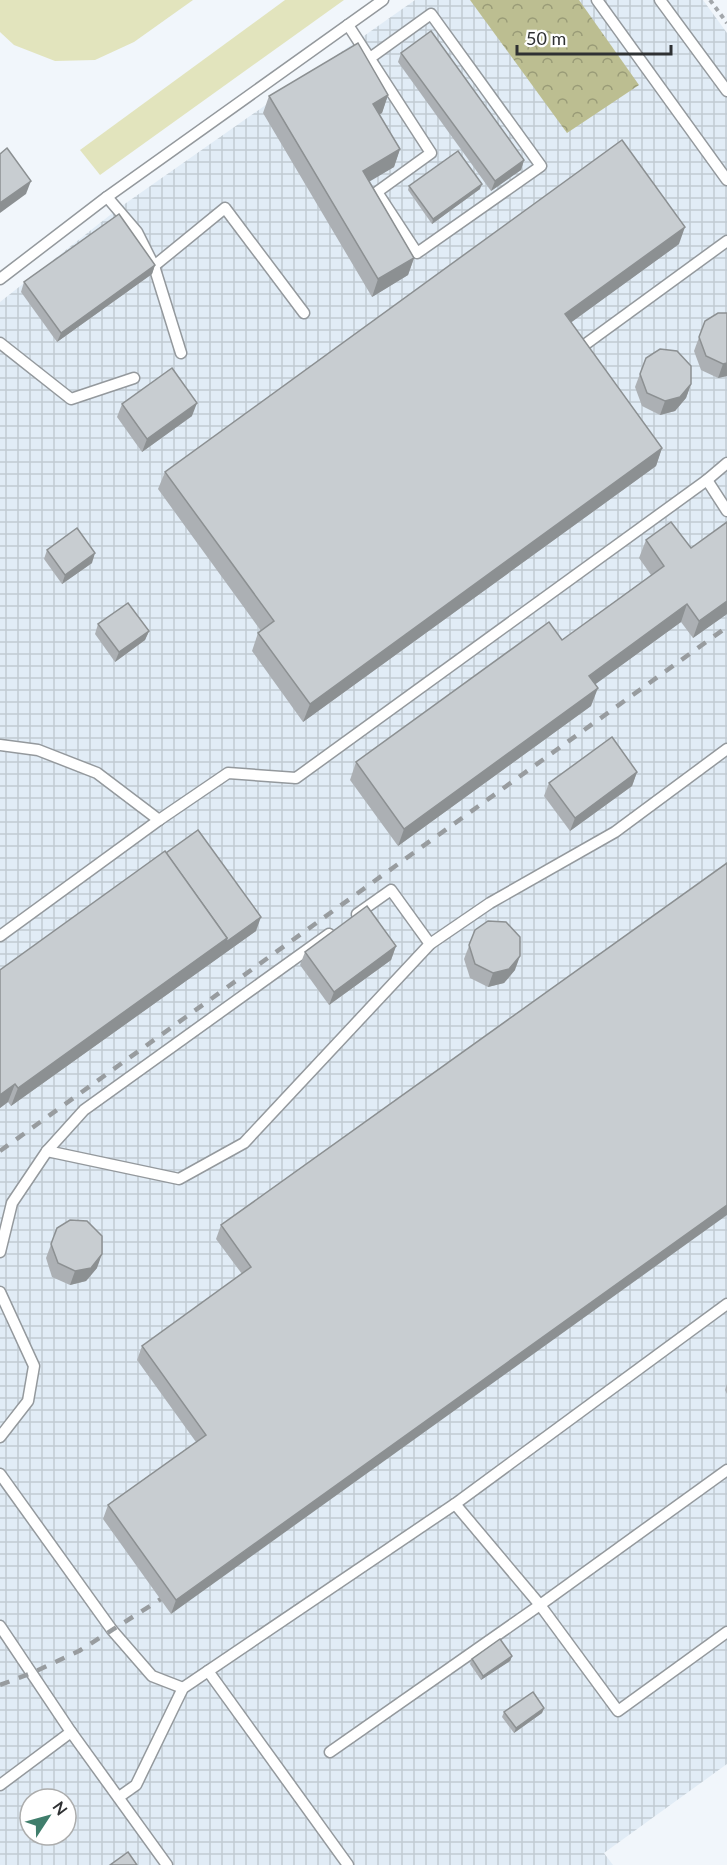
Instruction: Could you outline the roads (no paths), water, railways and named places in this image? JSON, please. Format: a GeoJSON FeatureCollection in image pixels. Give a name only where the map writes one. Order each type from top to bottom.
{"type":"FeatureCollection","features":[{"type":"Feature","properties":{"kind":"lane"},"geometry":{"type":"LineString","coordinates":[[0,279],[107,196],[383,0]]}},
{"type":"Feature","properties":{"kind":"lane"},"geometry":{"type":"LineString","coordinates":[[597,0],[727,180]]}},
{"type":"Feature","properties":{"kind":"lane"},"geometry":{"type":"LineString","coordinates":[[660,0],[727,92]]}},
{"type":"Feature","properties":{"kind":"lane"},"geometry":{"type":"LineString","coordinates":[[348,25],[431,153],[377,192],[417,253],[541,166],[430,14],[370,58]]}},
{"type":"Feature","properties":{"kind":"lane"},"geometry":{"type":"LineString","coordinates":[[107,196],[137,232],[154,266],[181,353]]}},
{"type":"Feature","properties":{"kind":"lane"},"geometry":{"type":"LineString","coordinates":[[154,266],[225,208],[304,313]]}},
{"type":"Feature","properties":{"kind":"lane"},"geometry":{"type":"LineString","coordinates":[[583,346],[727,241]]}},
{"type":"Feature","properties":{"kind":"lane"},"geometry":{"type":"LineString","coordinates":[[0,342],[71,399],[134,378]]}},
{"type":"Feature","properties":{"kind":"lane"},"geometry":{"type":"LineString","coordinates":[[0,936],[159,820],[228,773],[296,778],[707,480],[727,463]]}},
{"type":"Feature","properties":{"kind":"lane"},"geometry":{"type":"LineString","coordinates":[[707,480],[727,511]]}},
{"type":"Feature","properties":{"kind":"lane"},"geometry":{"type":"LineString","coordinates":[[0,745],[38,750],[97,773],[159,820]]}},
{"type":"Feature","properties":{"kind":"lane"},"geometry":{"type":"LineString","coordinates":[[47,1150],[179,1179],[244,1143],[430,944],[490,903],[615,832],[727,749]]}},
{"type":"Feature","properties":{"kind":"lane"},"geometry":{"type":"LineString","coordinates":[[352,917],[391,890],[430,944]]}},
{"type":"Feature","properties":{"kind":"lane"},"geometry":{"type":"LineString","coordinates":[[0,1252],[12,1203],[47,1150],[84,1110],[343,924]]}},
{"type":"Feature","properties":{"kind":"lane"},"geometry":{"type":"LineString","coordinates":[[0,1292],[34,1366],[28,1401],[0,1437]]}},
{"type":"Feature","properties":{"kind":"lane"},"geometry":{"type":"LineString","coordinates":[[119,1797],[136,1785],[183,1688],[455,1504],[725,1309]]}},
{"type":"Feature","properties":{"kind":"lane"},"geometry":{"type":"LineString","coordinates":[[330,1752],[727,1470]]}},
{"type":"Feature","properties":{"kind":"lane"},"geometry":{"type":"LineString","coordinates":[[0,1474],[112,1630],[153,1676],[183,1688]]}},
{"type":"Feature","properties":{"kind":"lane"},"geometry":{"type":"LineString","coordinates":[[455,1504],[540,1605],[618,1711],[727,1632]]}},
{"type":"Feature","properties":{"kind":"lane"},"geometry":{"type":"LineString","coordinates":[[0,1626],[71,1732],[167,1865]]}},
{"type":"Feature","properties":{"kind":"lane"},"geometry":{"type":"LineString","coordinates":[[208,1671],[348,1865]]}},
{"type":"Feature","properties":{"kind":"lane"},"geometry":{"type":"LineString","coordinates":[[0,1785],[71,1732]]}},
{"type":"Feature","properties":{"kind":"railway"},"geometry":{"type":"LineString","coordinates":[[0,1151],[727,627]]}},
{"type":"Feature","properties":{"kind":"railway"},"geometry":{"type":"LineString","coordinates":[[0,1685],[79,1651],[161,1599]]}}]}
